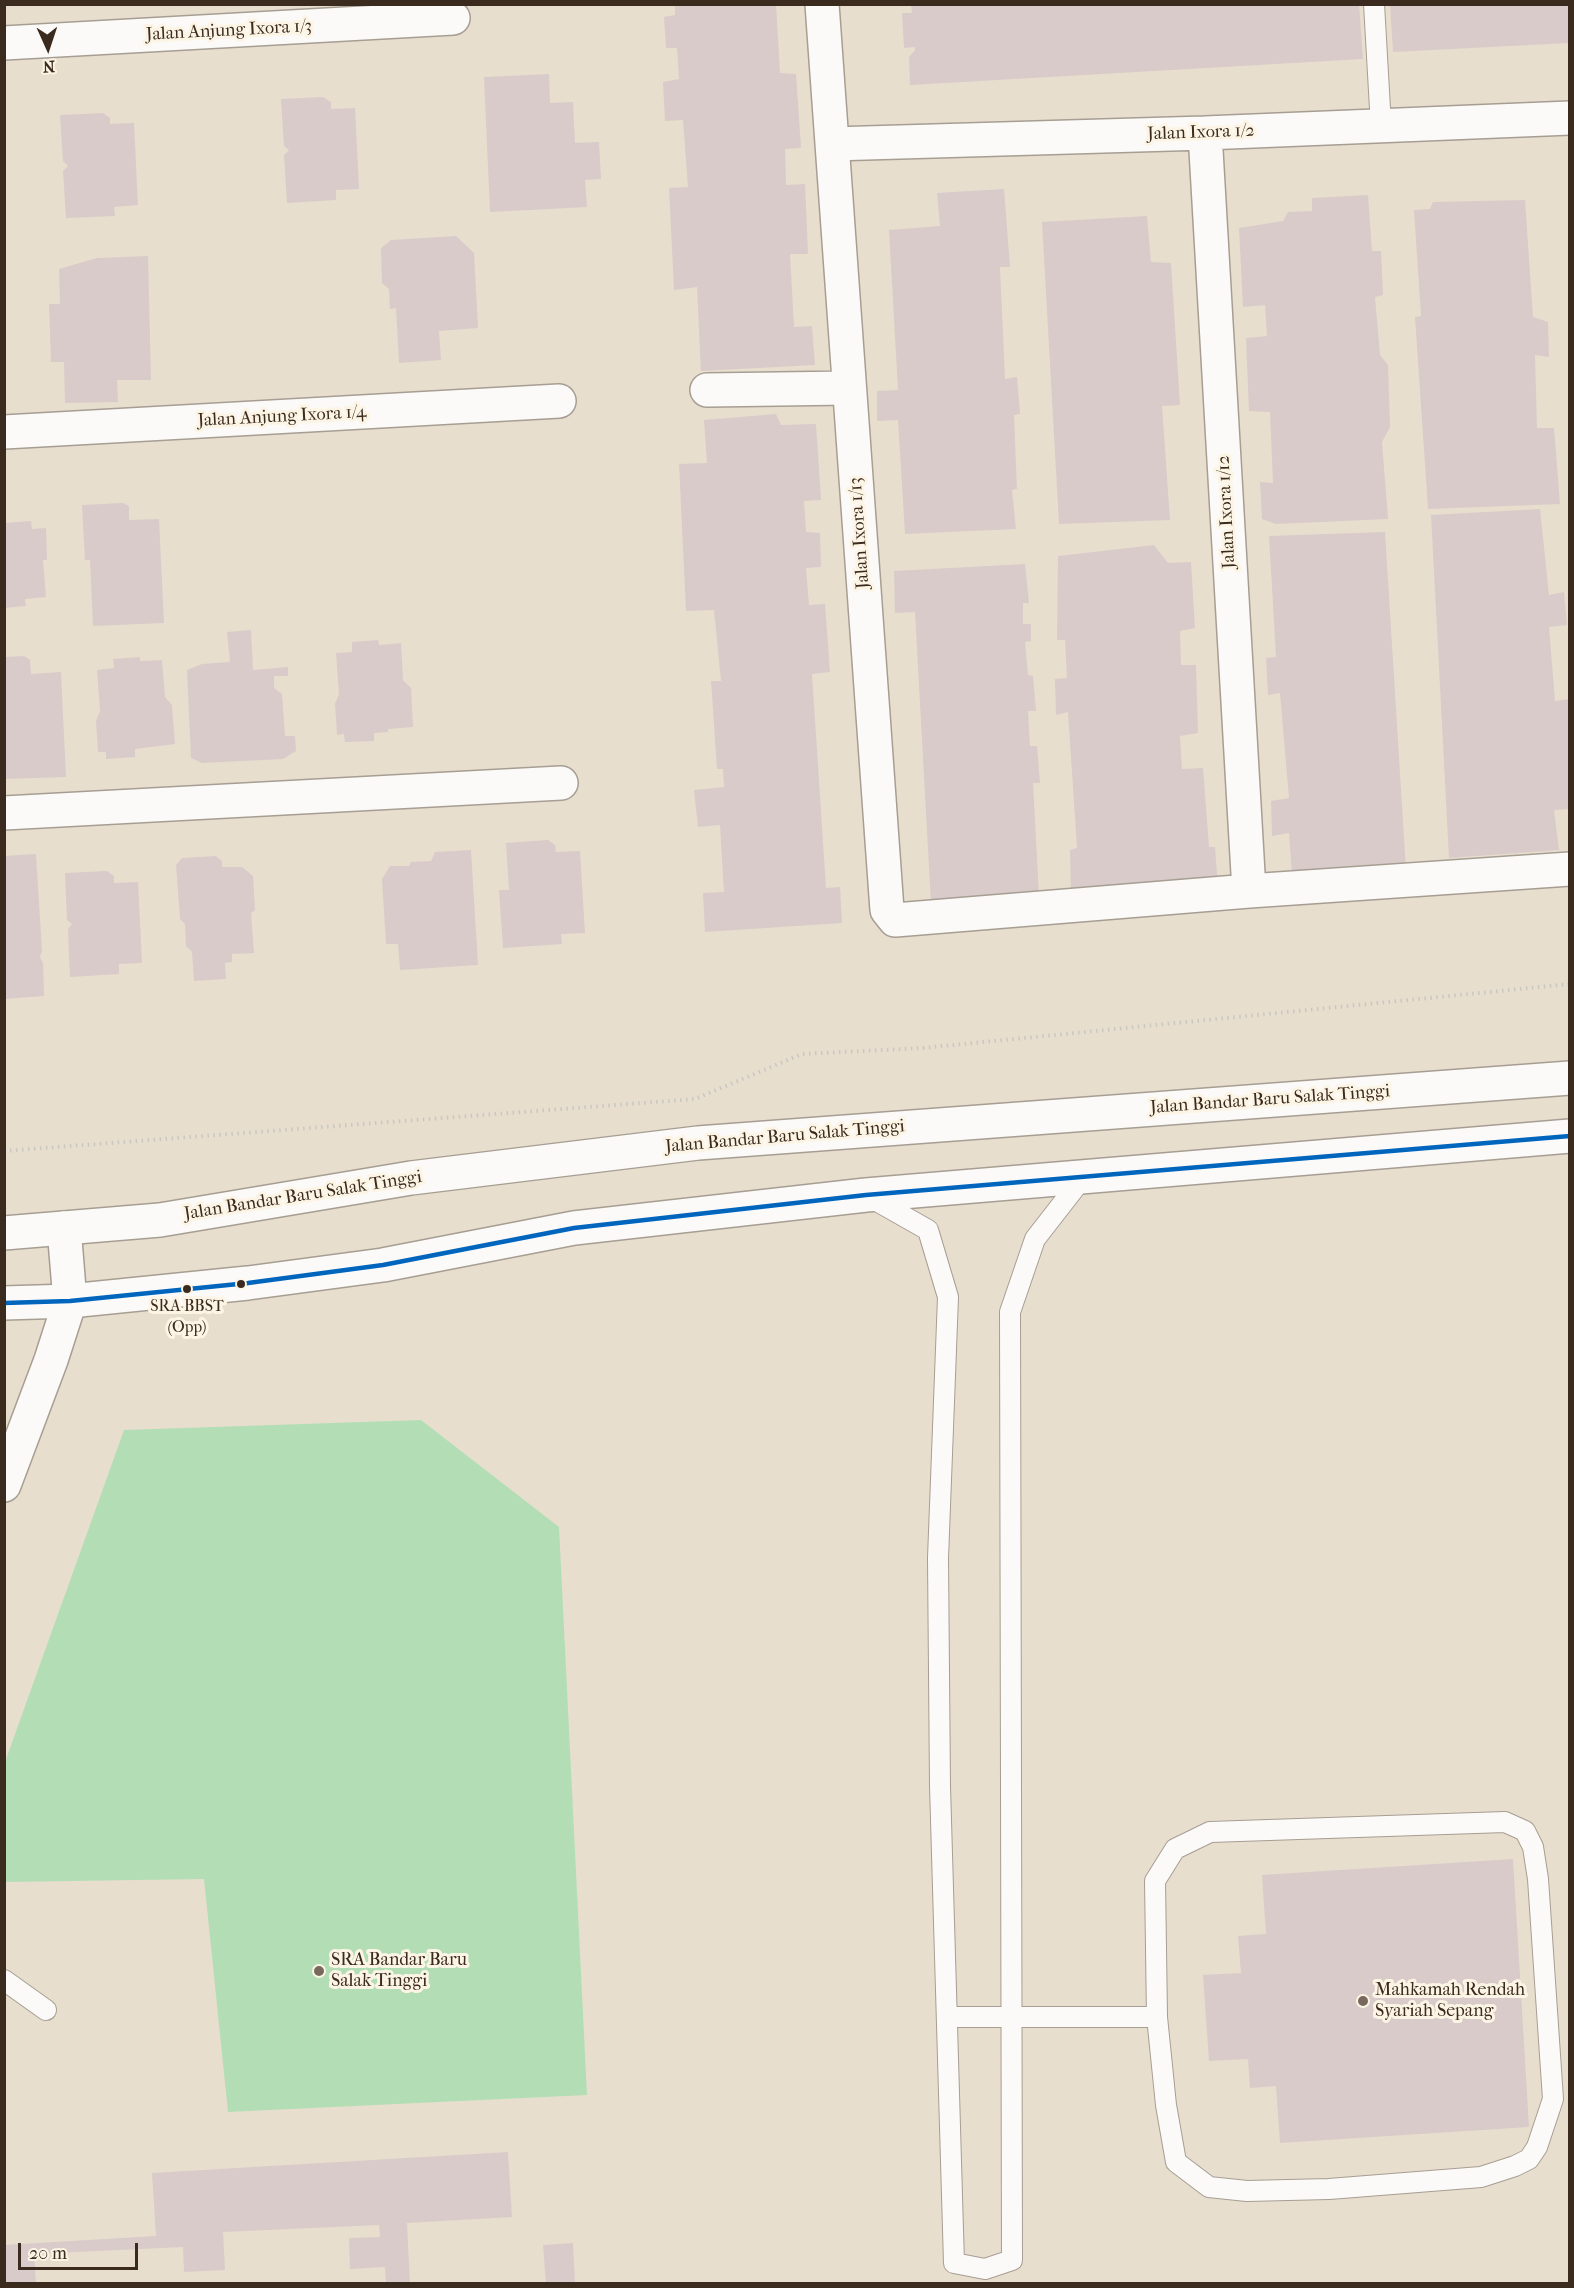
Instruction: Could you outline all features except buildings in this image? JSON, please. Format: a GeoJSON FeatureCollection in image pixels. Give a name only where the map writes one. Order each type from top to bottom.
{"type":"FeatureCollection","features":[{"type":"Feature","properties":{"kind":"street","name":"Jalan Ixora 1/13"},"geometry":{"type":"LineString","coordinates":[[822,4],[888,910],[895,920],[1249,891]]}},
{"type":"Feature","properties":{"kind":"street","name":"Jalan Anjung Ixora 1/3"},"geometry":{"type":"LineString","coordinates":[[4,43],[453,18]]}},
{"type":"Feature","properties":{"kind":"street","name":"Jalan Ixora 1/2"},"geometry":{"type":"LineString","coordinates":[[832,144],[1205,133],[1569,118]]}},
{"type":"Feature","properties":{"kind":"street","name":"Jalan Ixora 1/12"},"geometry":{"type":"LineString","coordinates":[[1205,133],[1249,891]]}},
{"type":"Feature","properties":{"kind":"street"},"geometry":{"type":"LineString","coordinates":[[708,390],[849,387]]}},
{"type":"Feature","properties":{"kind":"street","name":"Jalan Anjung Ixora 1/4"},"geometry":{"type":"LineString","coordinates":[[4,432],[559,401]]}},
{"type":"Feature","properties":{"kind":"street"},"geometry":{"type":"LineString","coordinates":[[4,813],[561,783]]}},
{"type":"Feature","properties":{"kind":"street"},"geometry":{"type":"LineString","coordinates":[[1249,891],[1569,869]]}},
{"type":"Feature","properties":{"kind":"street","name":"Jalan Bandar Baru Salak Tinggi"},"geometry":{"type":"LineString","coordinates":[[4,1233],[160,1220],[411,1178],[698,1143],[1569,1078]]}},
{"type":"Feature","properties":{"kind":"street"},"geometry":{"type":"LineString","coordinates":[[4,1304],[70,1301],[248,1283],[382,1265],[574,1228],[866,1195],[1569,1136]]}},
{"type":"Feature","properties":{"kind":"street"},"geometry":{"type":"LineString","coordinates":[[4,1485],[51,1360],[70,1301],[64,1228]]}},
{"type":"Feature","properties":{"kind":"lane"},"geometry":{"type":"LineString","coordinates":[[1374,4],[1381,126]]}},
{"type":"Feature","properties":{"kind":"lane"},"geometry":{"type":"LineString","coordinates":[[866,1195],[928,1230],[948,1297],[938,1558],[940,1786],[954,2263],[985,2269],[1012,2260],[1010,1312],[1035,1239],[1084,1176]]}},
{"type":"Feature","properties":{"kind":"lane"},"geometry":{"type":"LineString","coordinates":[[1505,1822],[1525,1831],[1533,1847],[1539,1879],[1553,2099],[1537,2147],[1529,2159],[1515,2166],[1481,2177],[1329,2189],[1247,2191],[1209,2187],[1176,2162],[1166,2105],[1157,2017],[1155,1881],[1175,1849],[1210,1832],[1505,1822]]}},
{"type":"Feature","properties":{"kind":"lane"},"geometry":{"type":"LineString","coordinates":[[4,1980],[46,2010]]}},
{"type":"Feature","properties":{"kind":"lane"},"geometry":{"type":"LineString","coordinates":[[947,2017],[1157,2017]]}},
{"type":"Feature","properties":{"kind":"path"},"geometry":{"type":"LineString","coordinates":[[4,1151],[695,1099],[802,1054],[923,1048],[1569,984]]}},
{"type":"Feature","properties":{"kind":"green space"},"geometry":{"type":"Polygon","coordinates":[[[421,1420],[559,1527],[587,2095],[228,2112],[204,1879],[5,1882],[5,1762],[124,1430],[421,1420]]]}},
{"type":"Feature","properties":{"kind":"transit line"},"geometry":{"type":"LineString","coordinates":[[4,1303],[70,1301],[248,1283],[383,1265],[574,1228],[866,1195],[1570,1136]]}},
{"type":"Feature","properties":{"kind":"place","name":"SRA BBST (Opp)"},"geometry":{"type":"Point","coordinates":[187,1289]}},
{"type":"Feature","properties":{"kind":"place","name":"SRA Bandar Baru Salak Tinggi"},"geometry":{"type":"Point","coordinates":[319,1971]}},
{"type":"Feature","properties":{"kind":"place","name":"Mahkamah Rendah Syariah Sepang"},"geometry":{"type":"Point","coordinates":[1363,2001]}}]}
